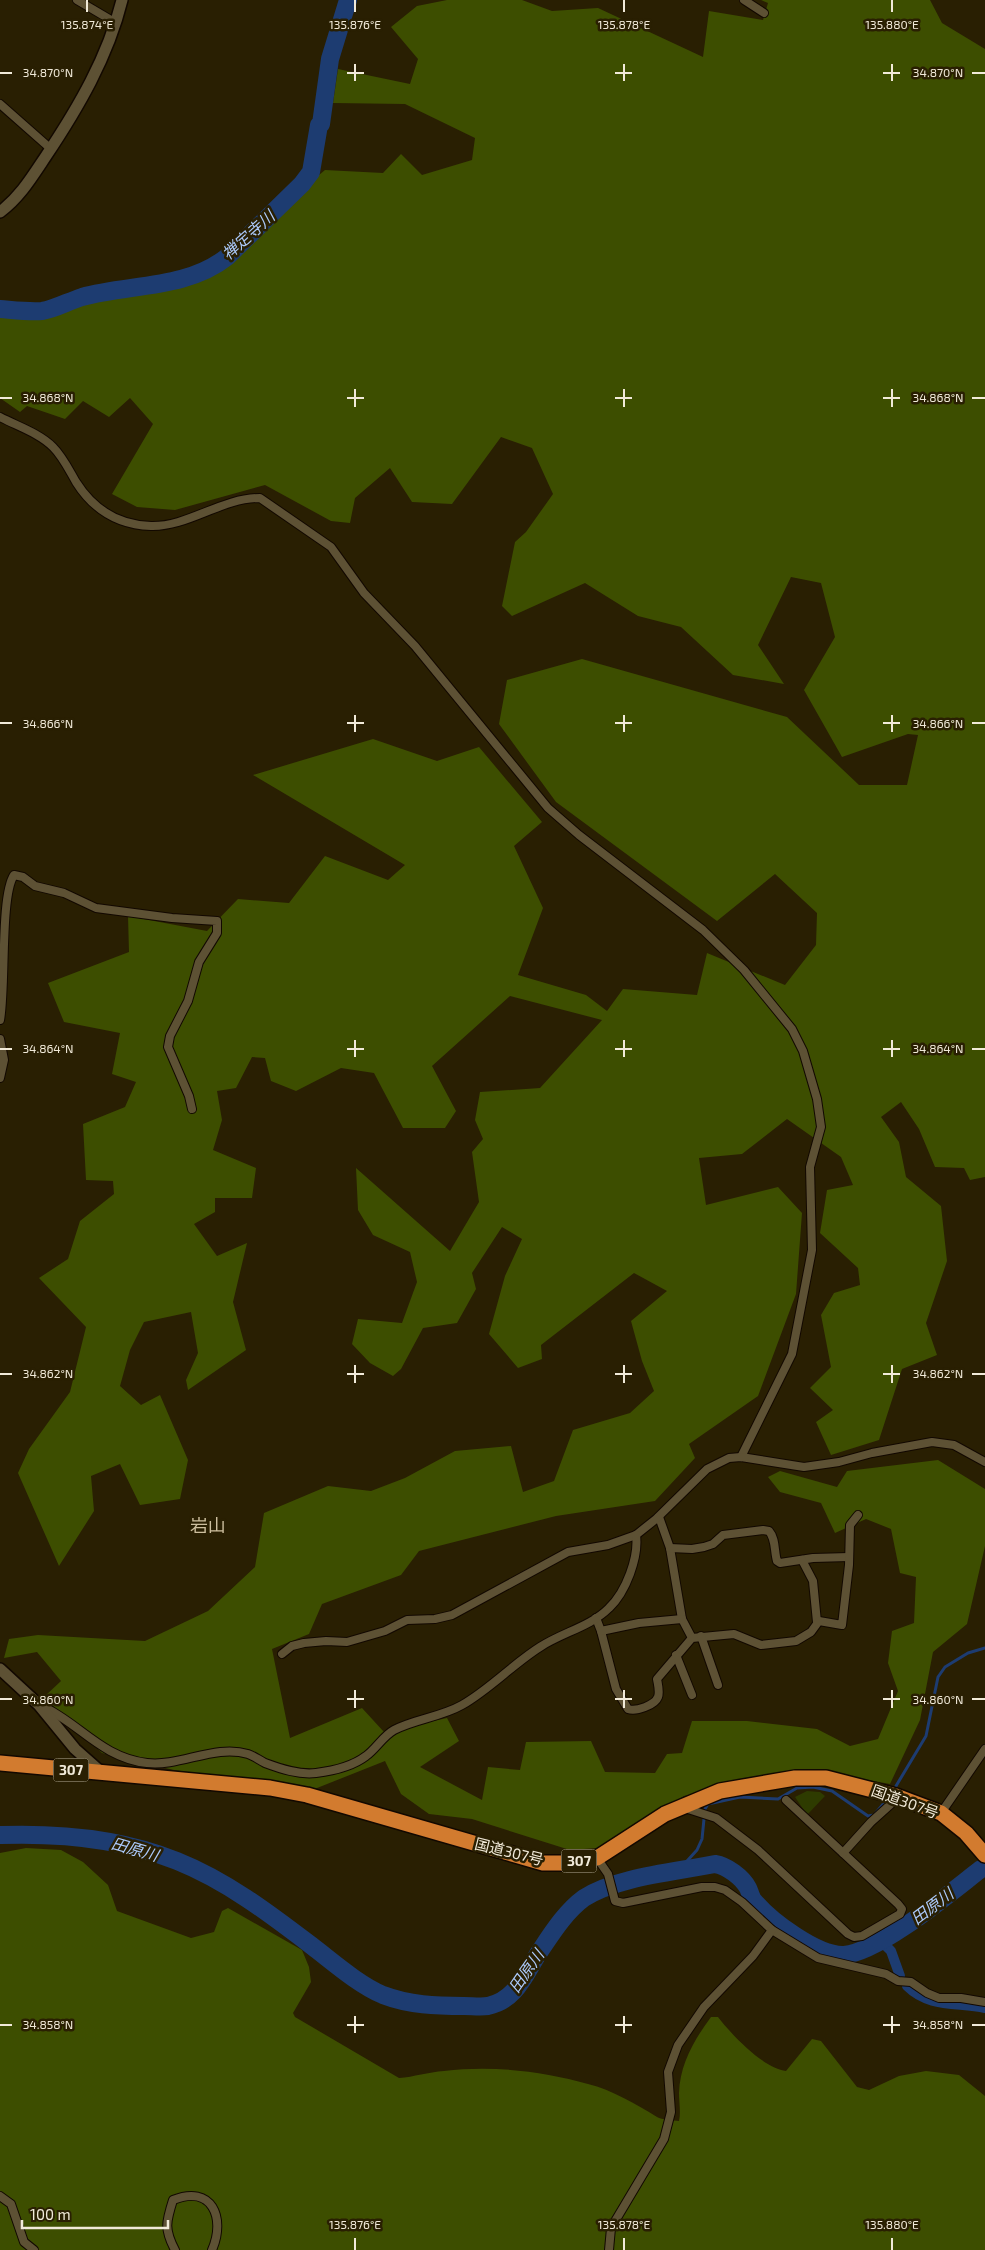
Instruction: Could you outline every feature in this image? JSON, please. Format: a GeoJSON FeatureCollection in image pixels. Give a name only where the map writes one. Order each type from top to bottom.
{"type":"FeatureCollection","features":[{"type":"Feature","properties":{"kind":"highway","name":"国道307号"},"geometry":{"type":"LineString","coordinates":[[0,1763],[270,1788],[307,1794],[543,1863],[570,1863],[598,1858],[665,1814],[690,1810],[720,1791],[795,1778],[826,1778],[896,1796],[941,1813],[966,1833],[985,1855]]}},
{"type":"Feature","properties":{"kind":"main road"},"geometry":{"type":"LineString","coordinates":[[0,212],[14,201],[75,113],[103,57],[116,23],[122,0]]}},
{"type":"Feature","properties":{"kind":"main road"},"geometry":{"type":"LineString","coordinates":[[0,1668],[38,1705],[75,1749],[101,1772]]}},
{"type":"Feature","properties":{"kind":"street"},"geometry":{"type":"LineString","coordinates":[[77,0],[116,23]]}},
{"type":"Feature","properties":{"kind":"street"},"geometry":{"type":"LineString","coordinates":[[744,0],[764,13]]}},
{"type":"Feature","properties":{"kind":"street"},"geometry":{"type":"LineString","coordinates":[[0,104],[51,149]]}},
{"type":"Feature","properties":{"kind":"street"},"geometry":{"type":"LineString","coordinates":[[0,417],[40,437],[52,446],[61,456],[89,500],[109,516],[133,524],[167,524],[229,502],[260,498],[330,547],[364,593],[415,646],[548,808],[579,835],[703,930],[744,970],[792,1029],[803,1051],[818,1099],[821,1127],[810,1167],[812,1250],[792,1354],[741,1457]]}},
{"type":"Feature","properties":{"kind":"street"},"geometry":{"type":"LineString","coordinates":[[0,1020],[3,1007],[0,958],[6,893],[8,881],[14,875],[23,877],[35,886],[64,893],[96,908],[172,918],[217,921],[217,933],[199,962],[188,1001],[170,1036],[168,1047],[189,1096],[192,1109]]}},
{"type":"Feature","properties":{"kind":"street"},"geometry":{"type":"LineString","coordinates":[[0,1039],[4,1060],[0,1078]]}},
{"type":"Feature","properties":{"kind":"street"},"geometry":{"type":"LineString","coordinates":[[282,1654],[292,1646],[304,1643],[347,1642],[385,1631],[406,1620],[435,1619],[452,1615],[568,1552],[608,1546],[636,1535],[659,1517],[707,1469],[729,1458],[741,1457],[804,1467],[838,1462],[872,1453],[932,1442],[954,1446],[985,1462]]}},
{"type":"Feature","properties":{"kind":"street"},"geometry":{"type":"LineString","coordinates":[[817,1622],[824,1620],[842,1625],[849,1557],[850,1526],[858,1515]]}},
{"type":"Feature","properties":{"kind":"street"},"geometry":{"type":"LineString","coordinates":[[659,1517],[670,1548],[682,1619],[692,1638]]}},
{"type":"Feature","properties":{"kind":"street"},"geometry":{"type":"LineString","coordinates":[[670,1548],[704,1548],[713,1544],[723,1535],[763,1530],[769,1531],[773,1536],[777,1561],[786,1563],[849,1557]]}},
{"type":"Feature","properties":{"kind":"street"},"geometry":{"type":"LineString","coordinates":[[38,1705],[54,1712],[78,1731],[120,1756],[147,1763],[166,1763],[223,1752],[248,1754],[287,1771],[315,1773],[347,1765],[366,1757],[393,1731],[461,1706],[542,1646],[596,1618],[610,1607],[623,1588],[631,1568],[637,1544],[636,1535]]}},
{"type":"Feature","properties":{"kind":"street"},"geometry":{"type":"LineString","coordinates":[[596,1618],[616,1689],[628,1710],[632,1711],[651,1704],[657,1699],[659,1694],[657,1679],[692,1638],[734,1634],[756,1644],[770,1644],[802,1639],[811,1632],[817,1622],[812,1581],[802,1560]]}},
{"type":"Feature","properties":{"kind":"street"},"geometry":{"type":"LineString","coordinates":[[601,1631],[639,1623],[682,1619]]}},
{"type":"Feature","properties":{"kind":"street"},"geometry":{"type":"LineString","coordinates":[[702,1636],[718,1685]]}},
{"type":"Feature","properties":{"kind":"street"},"geometry":{"type":"LineString","coordinates":[[676,1655],[692,1695]]}},
{"type":"Feature","properties":{"kind":"street"},"geometry":{"type":"LineString","coordinates":[[941,1813],[985,1749]]}},
{"type":"Feature","properties":{"kind":"street"},"geometry":{"type":"LineString","coordinates":[[844,1853],[871,1822],[891,1804],[896,1796]]}},
{"type":"Feature","properties":{"kind":"street"},"geometry":{"type":"LineString","coordinates":[[690,1810],[710,1816],[758,1850],[848,1934],[854,1937],[862,1936],[900,1914],[902,1909],[786,1800]]}},
{"type":"Feature","properties":{"kind":"street"},"geometry":{"type":"LineString","coordinates":[[598,1858],[608,1874],[615,1901],[623,1903],[702,1887],[715,1887],[724,1890],[742,1902],[772,1930],[818,1958],[886,1974],[898,1981],[908,1981],[922,1991],[939,1998],[961,1998],[985,2002]]}},
{"type":"Feature","properties":{"kind":"street"},"geometry":{"type":"LineString","coordinates":[[609,2250],[611,2228],[664,2139],[671,2112],[668,2072],[678,2045],[704,2007],[753,1956],[772,1930]]}},
{"type":"Feature","properties":{"kind":"street"},"geometry":{"type":"LineString","coordinates":[[175,2250],[167,2235],[168,2216],[173,2200],[184,2195],[199,2195],[212,2205],[219,2222],[212,2250]]}},
{"type":"Feature","properties":{"kind":"street"},"geometry":{"type":"LineString","coordinates":[[0,2196],[11,2204],[24,2242],[34,2250]]}},
{"type":"Feature","properties":{"kind":"green space"},"geometry":{"type":"Polygon","coordinates":[[[447,0],[522,0],[552,11],[598,8],[703,57],[709,11],[763,20],[768,3],[761,0],[930,0],[942,23],[985,49],[985,1177],[970,1180],[964,1168],[935,1167],[919,1129],[901,1102],[881,1117],[899,1142],[906,1177],[941,1206],[947,1261],[926,1323],[937,1355],[902,1369],[879,1440],[831,1455],[816,1422],[833,1410],[810,1388],[831,1367],[821,1315],[834,1293],[860,1285],[858,1268],[820,1233],[827,1190],[853,1185],[841,1157],[787,1119],[742,1154],[699,1158],[706,1205],[778,1187],[802,1213],[796,1294],[758,1396],[689,1444],[695,1458],[655,1501],[556,1516],[419,1551],[401,1575],[322,1604],[309,1634],[272,1649],[290,1738],[362,1708],[384,1732],[447,1718],[459,1741],[420,1767],[482,1800],[488,1767],[520,1770],[526,1742],[591,1741],[605,1772],[655,1773],[667,1754],[682,1753],[692,1721],[747,1721],[817,1729],[850,1746],[878,1739],[898,1691],[888,1663],[892,1631],[914,1623],[916,1577],[900,1573],[891,1529],[866,1519],[835,1533],[821,1503],[780,1492],[768,1477],[780,1471],[837,1487],[847,1471],[938,1460],[985,1489],[985,1546],[967,1624],[933,1652],[920,1720],[890,1784],[806,1769],[684,1796],[597,1848],[570,1850],[472,1819],[429,1814],[401,1794],[385,1761],[312,1790],[174,1770],[102,1753],[44,1697],[61,1681],[37,1652],[4,1658],[9,1639],[38,1635],[145,1641],[208,1611],[255,1567],[264,1513],[328,1486],[371,1491],[405,1478],[455,1451],[511,1446],[523,1492],[554,1481],[573,1430],[630,1413],[654,1391],[642,1361],[631,1321],[667,1291],[634,1273],[541,1345],[542,1359],[518,1368],[489,1334],[505,1276],[522,1239],[502,1227],[472,1273],[476,1289],[457,1323],[423,1328],[401,1369],[393,1376],[370,1363],[352,1344],[358,1319],[402,1323],[417,1282],[410,1252],[373,1235],[358,1210],[356,1168],[450,1251],[479,1202],[472,1152],[483,1139],[475,1120],[480,1092],[540,1088],[602,1020],[510,996],[432,1066],[456,1111],[445,1128],[403,1128],[374,1073],[341,1068],[296,1091],[271,1081],[265,1058],[252,1057],[236,1088],[217,1091],[222,1120],[213,1150],[256,1168],[252,1198],[215,1198],[215,1212],[194,1224],[217,1256],[247,1243],[233,1302],[246,1350],[188,1390],[186,1380],[198,1353],[191,1312],[144,1322],[130,1350],[120,1386],[141,1405],[160,1395],[188,1460],[180,1499],[140,1505],[120,1464],[91,1476],[94,1511],[59,1566],[18,1473],[29,1449],[70,1392],[86,1327],[39,1278],[68,1259],[80,1221],[114,1194],[113,1181],[86,1180],[83,1124],[125,1107],[136,1082],[112,1074],[120,1033],[64,1022],[48,983],[129,952],[128,916],[207,931],[238,899],[289,903],[325,856],[388,880],[405,865],[253,775],[373,739],[437,761],[479,747],[542,822],[514,846],[543,908],[518,975],[586,995],[607,1011],[623,989],[697,995],[707,953],[785,985],[816,945],[817,913],[775,874],[717,921],[556,802],[499,724],[507,680],[582,659],[787,717],[859,785],[907,785],[918,735],[908,734],[842,757],[804,690],[835,637],[821,583],[791,577],[758,645],[784,684],[733,675],[681,627],[638,616],[585,583],[512,616],[502,606],[515,542],[526,532],[553,494],[532,448],[501,437],[452,504],[412,502],[390,468],[355,498],[350,523],[331,521],[265,485],[175,510],[137,507],[112,494],[153,424],[130,398],[109,417],[83,401],[65,419],[27,406],[20,412],[0,398],[0,317],[189,285],[325,170],[383,173],[401,154],[422,175],[472,160],[475,138],[405,104],[333,103],[338,69],[410,84],[418,59],[391,27],[417,6],[447,0]]]}},
{"type":"Feature","properties":{"kind":"green space"},"geometry":{"type":"Polygon","coordinates":[[[807,1791],[820,1792],[825,1796],[807,1815],[795,1797],[807,1791]]]}},
{"type":"Feature","properties":{"kind":"green space"},"geometry":{"type":"Polygon","coordinates":[[[26,1848],[61,1850],[83,1862],[108,1885],[117,1911],[191,1938],[214,1932],[222,1911],[228,1908],[302,1950],[309,1967],[311,1982],[293,2013],[295,2017],[399,2078],[462,2069],[517,2070],[571,2079],[597,2087],[624,2098],[659,2118],[679,2121],[680,2082],[685,2062],[699,2034],[711,2017],[718,2017],[739,2041],[758,2058],[777,2069],[786,2071],[812,2039],[821,2041],[857,2087],[869,2090],[899,2076],[926,2071],[959,2075],[985,2096],[985,2250],[0,2250],[0,1853],[26,1848]]]}},
{"type":"Feature","properties":{"kind":"waterway","name":"禅定寺川"},"geometry":{"type":"LineString","coordinates":[[0,309],[47,310],[82,297],[157,284],[194,275],[227,257],[302,184],[311,172],[319,125],[321,124],[330,59],[348,0]]}},
{"type":"Feature","properties":{"kind":"waterway"},"geometry":{"type":"LineString","coordinates":[[896,1786],[926,1736],[938,1677],[945,1667],[968,1653],[985,1648]]}},
{"type":"Feature","properties":{"kind":"waterway"},"geometry":{"type":"LineString","coordinates":[[678,1871],[697,1850],[702,1839],[705,1809],[708,1804],[740,1797],[778,1799],[797,1788],[813,1787],[832,1791],[868,1816],[874,1815],[885,1802]]}},
{"type":"Feature","properties":{"kind":"waterway","name":"田原川"},"geometry":{"type":"LineString","coordinates":[[0,1835],[68,1836],[112,1842],[156,1853],[177,1861],[213,1878],[248,1899],[346,1973],[374,1991],[403,2001],[443,2006],[488,2006],[506,1998],[519,1984],[560,1923],[577,1903],[597,1891],[629,1880],[715,1864],[720,1865],[738,1876],[748,1888],[754,1901],[771,1918],[795,1936],[821,1950],[844,1955],[876,1944],[895,1933],[934,1906],[981,1869]]}},
{"type":"Feature","properties":{"kind":"waterway"},"geometry":{"type":"LineString","coordinates":[[880,1940],[891,1951],[900,1976]]}},
{"type":"Feature","properties":{"kind":"waterway"},"geometry":{"type":"LineString","coordinates":[[907,1986],[916,1993],[934,2001],[985,2008]]}},
{"type":"Feature","properties":{"kind":"district","name":"岩山"},"geometry":{"type":"Point","coordinates":[208,1526]}}]}
